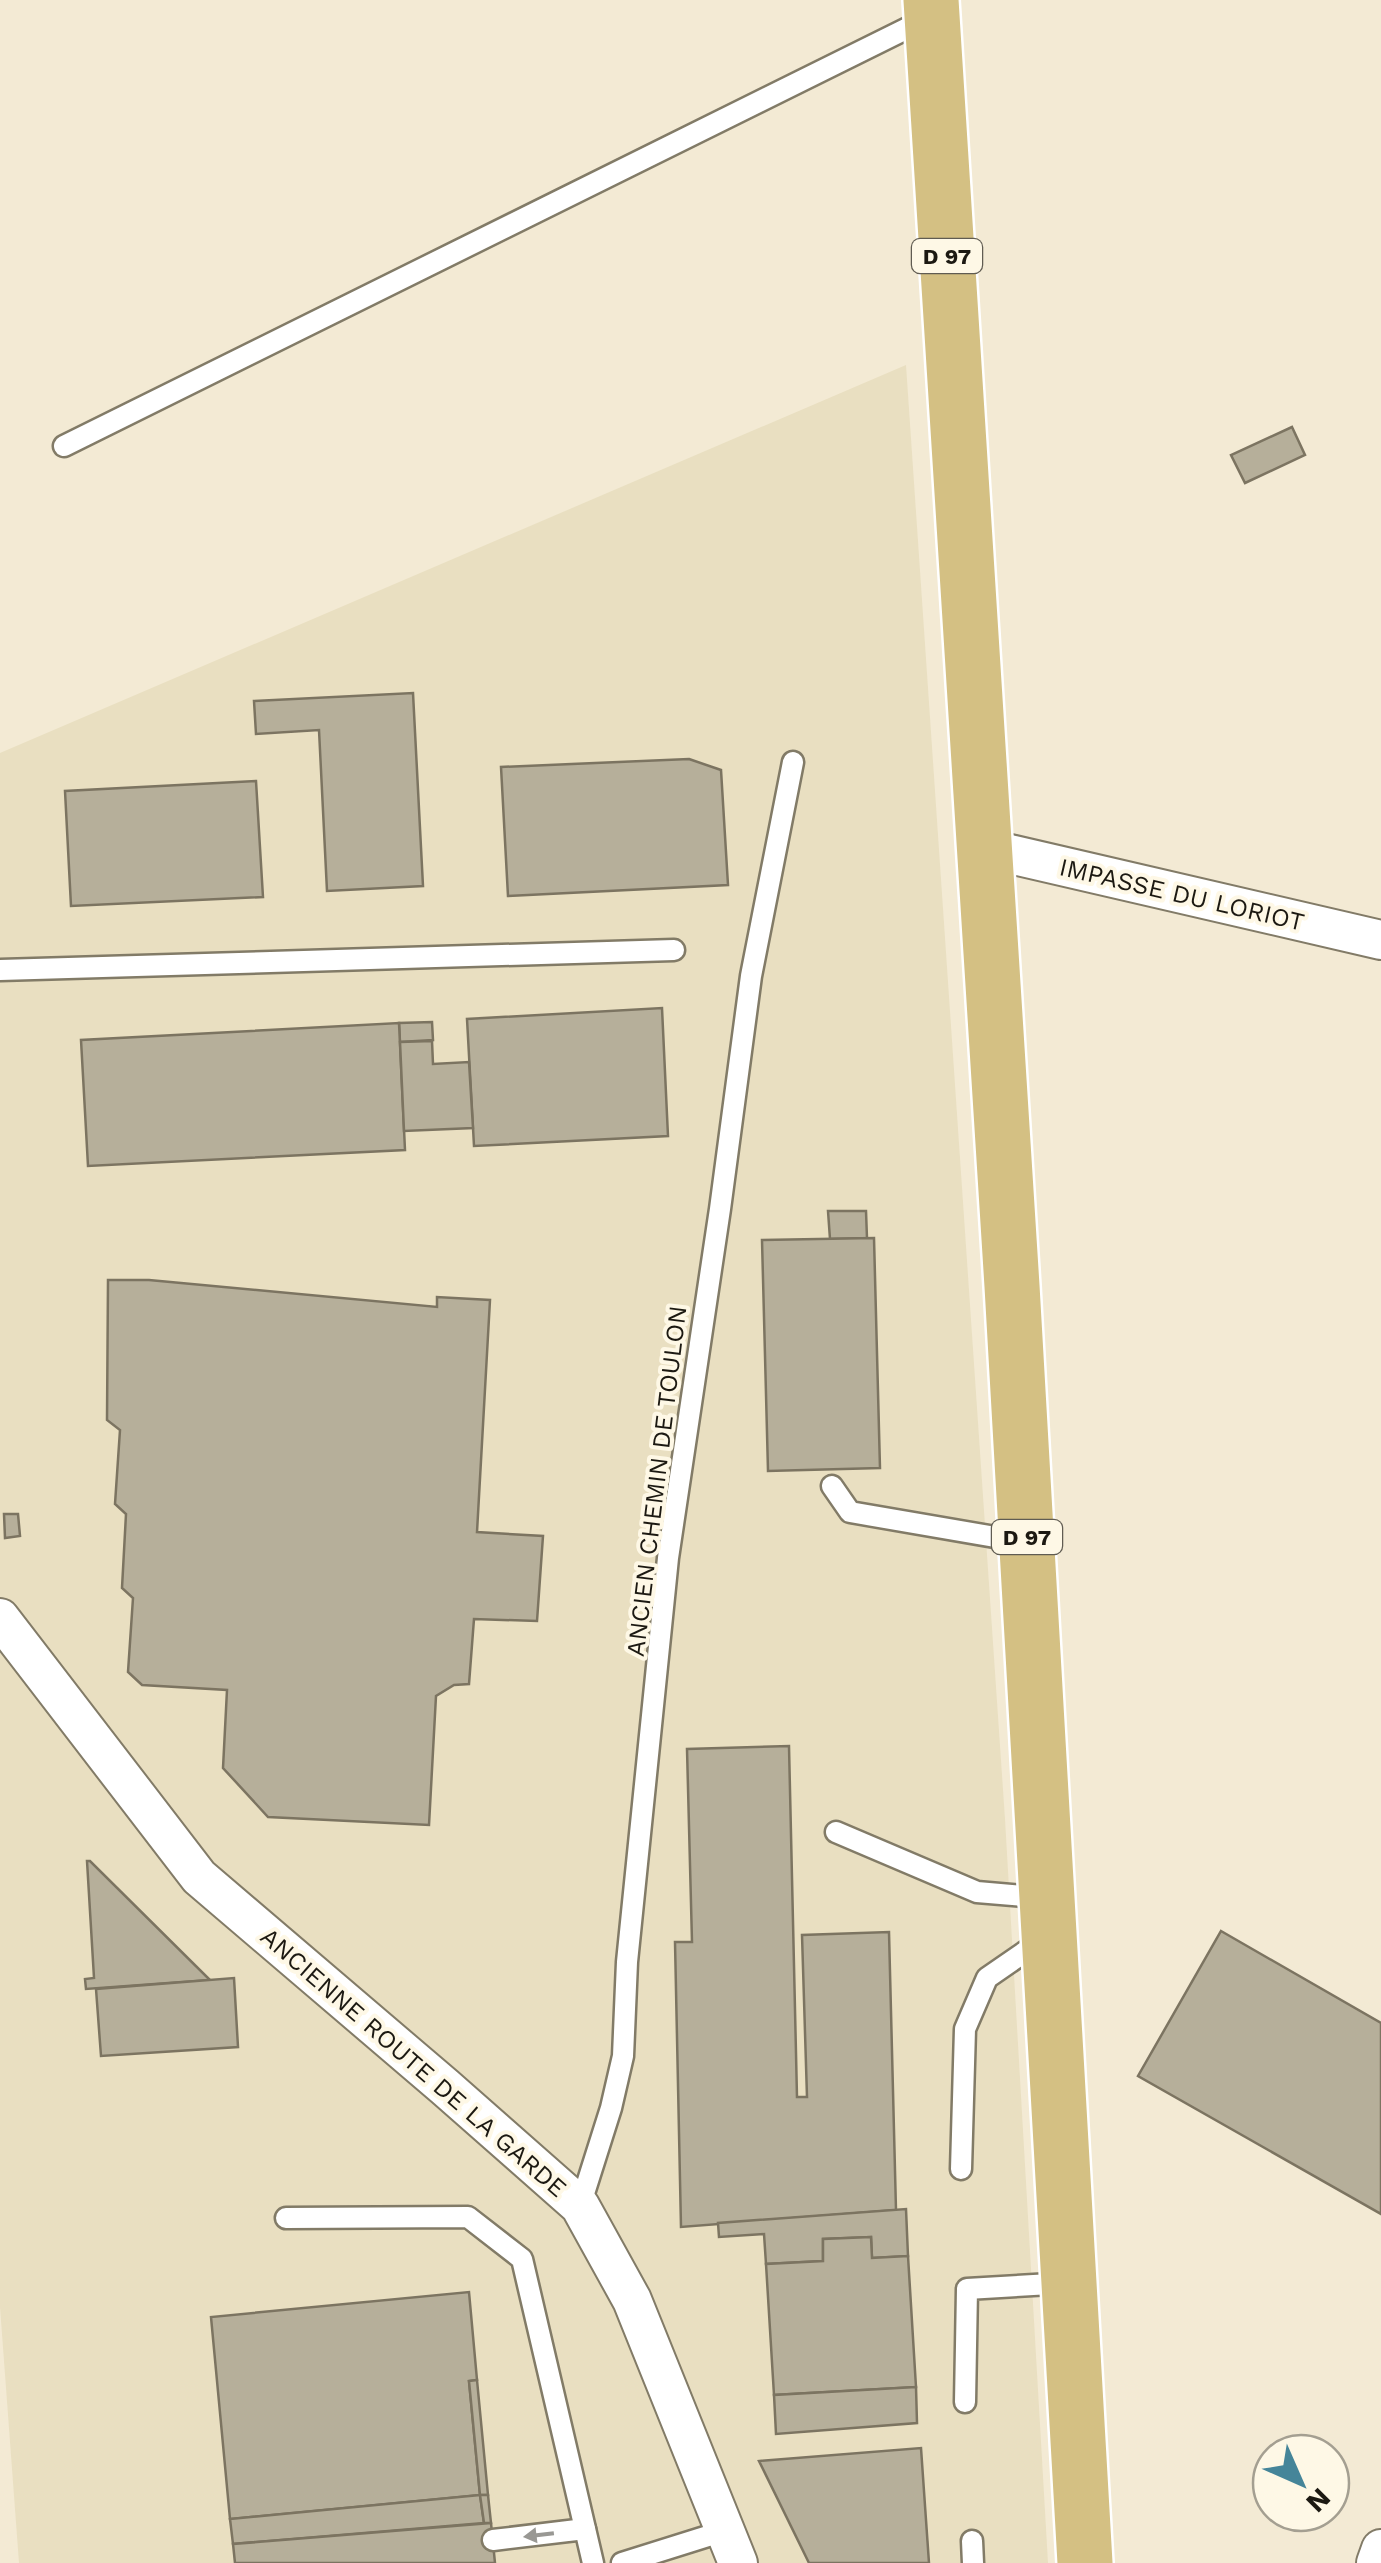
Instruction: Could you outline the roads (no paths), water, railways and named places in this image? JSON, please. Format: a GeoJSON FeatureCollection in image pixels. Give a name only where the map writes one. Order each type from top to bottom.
{"type":"FeatureCollection","features":[{"type":"Feature","properties":{"kind":"main road","name":"D 97"},"geometry":{"type":"LineString","coordinates":[[932,8],[1027,1542],[1085,2563]]}},
{"type":"Feature","properties":{"kind":"street","name":"IMPASSE DU LORIOT"},"geometry":{"type":"LineString","coordinates":[[984,848],[1381,940]]}},
{"type":"Feature","properties":{"kind":"street","name":"ANCIENNE ROUTE DE LA GARDE"},"geometry":{"type":"LineString","coordinates":[[0,1618],[199,1878],[580,2206],[632,2300],[731,2547]]}},
{"type":"Feature","properties":{"kind":"street"},"geometry":{"type":"LineString","coordinates":[[1376,2563],[1381,2549]]}},
{"type":"Feature","properties":{"kind":"lane"},"geometry":{"type":"LineString","coordinates":[[64,446],[932,8]]}},
{"type":"Feature","properties":{"kind":"lane","name":"ANCIEN CHEMIN DE TOULON"},"geometry":{"type":"LineString","coordinates":[[580,2206],[623,2056],[627,1962],[668,1558],[751,976],[793,762]]}},
{"type":"Feature","properties":{"kind":"lane"},"geometry":{"type":"LineString","coordinates":[[0,970],[674,950]]}},
{"type":"Feature","properties":{"kind":"lane"},"geometry":{"type":"LineString","coordinates":[[832,1486],[850,1512],[1027,1542]]}},
{"type":"Feature","properties":{"kind":"lane"},"geometry":{"type":"LineString","coordinates":[[836,1832],[977,1892],[1048,1917],[987,1978],[965,2029],[960,2170]]}},
{"type":"Feature","properties":{"kind":"lane"},"geometry":{"type":"LineString","coordinates":[[286,2218],[468,2217],[522,2259],[593,2563]]}},
{"type":"Feature","properties":{"kind":"lane"},"geometry":{"type":"LineString","coordinates":[[965,2402],[967,2289],[1069,2283]]}},
{"type":"Feature","properties":{"kind":"lane"},"geometry":{"type":"LineString","coordinates":[[492,2540],[584,2529]]}},
{"type":"Feature","properties":{"kind":"lane"},"geometry":{"type":"LineString","coordinates":[[972,2541],[973,2563]]}},
{"type":"Feature","properties":{"kind":"lane"},"geometry":{"type":"LineString","coordinates":[[622,2563],[731,2547]]}}]}
